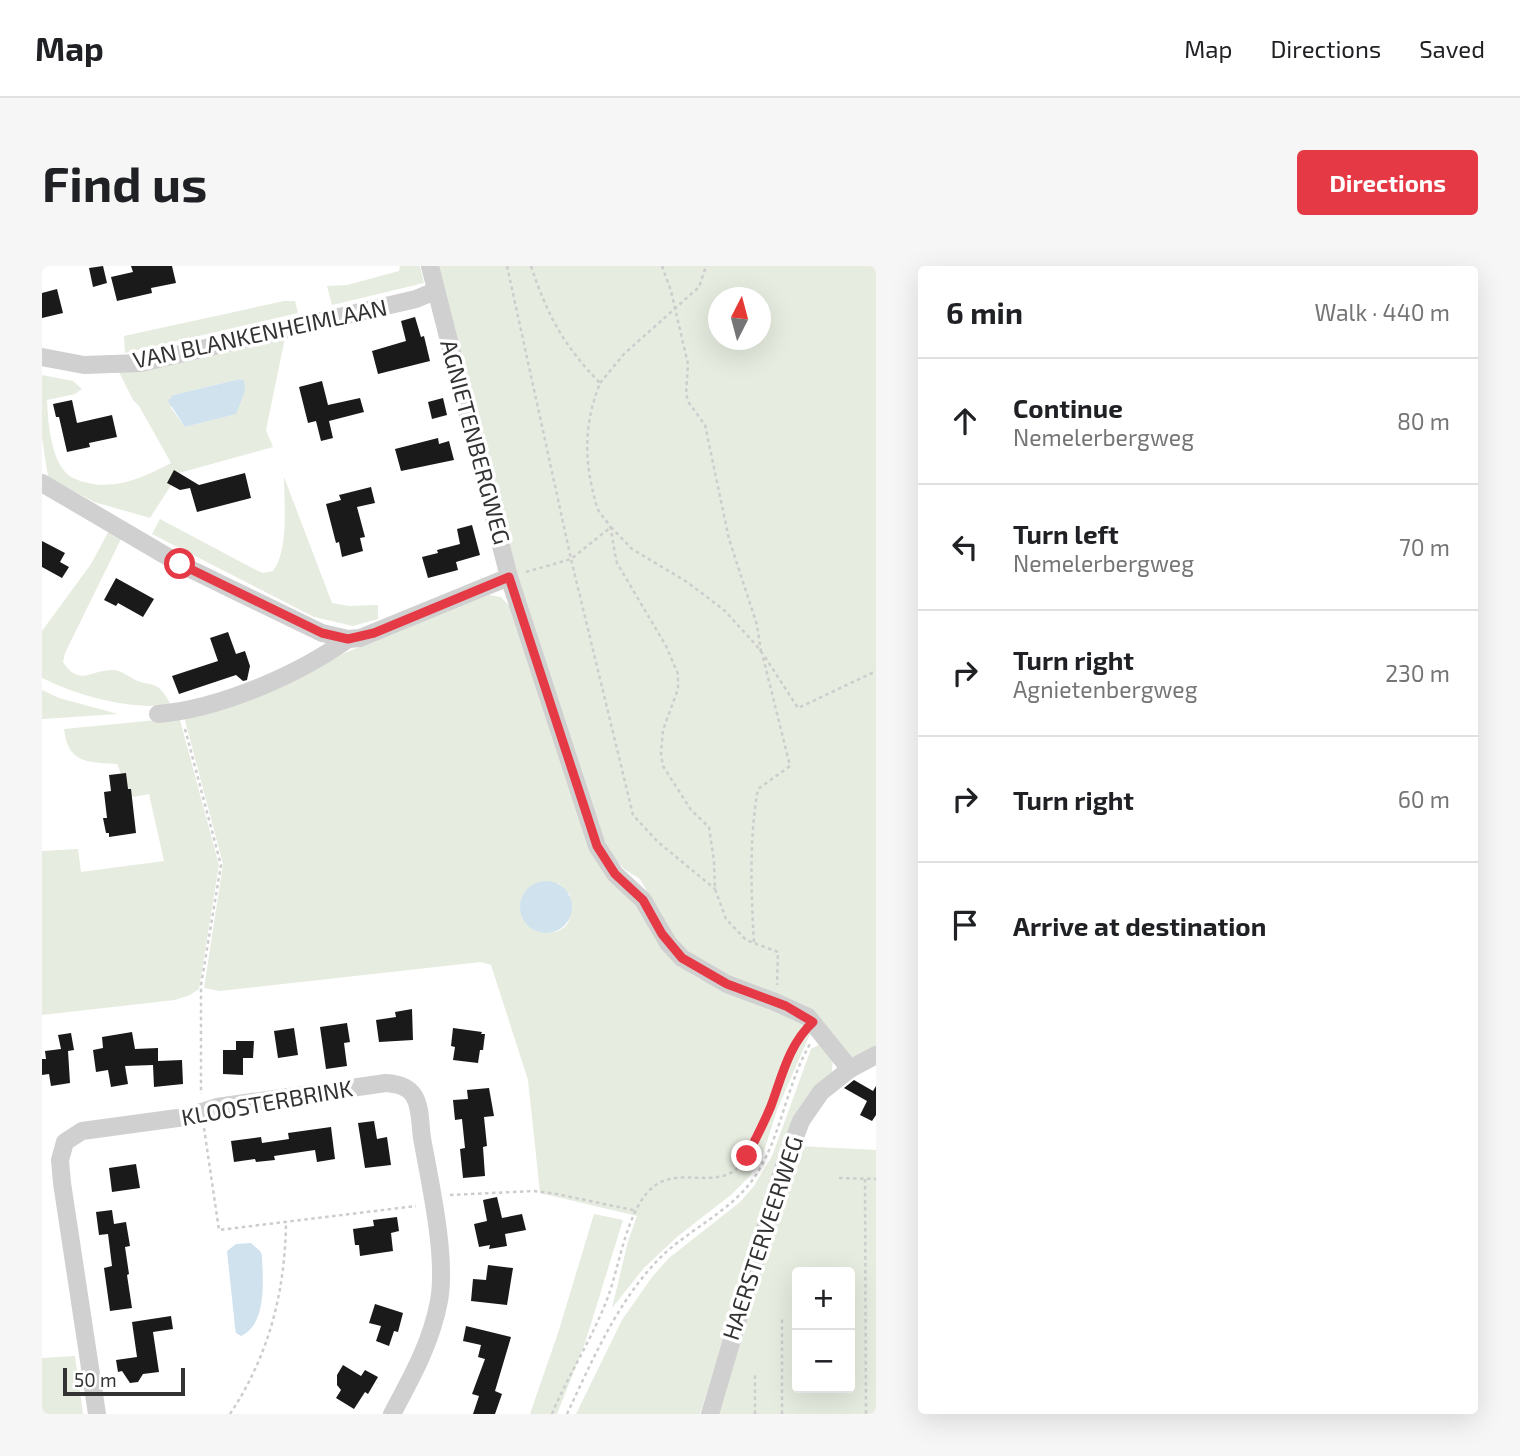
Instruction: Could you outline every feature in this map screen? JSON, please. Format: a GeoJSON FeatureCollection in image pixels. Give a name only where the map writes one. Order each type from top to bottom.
{"type":"FeatureCollection","features":[{"type":"Feature","properties":{"kind":"street","name":"AGNIETENBERGWEG"},"geometry":{"type":"LineString","coordinates":[[430,266],[509,577],[597,846],[604,860],[643,900],[662,934],[682,958],[727,984],[800,1013],[817,1027],[850,1069]]}},
{"type":"Feature","properties":{"kind":"street","name":"VAN BLANKENHEIMLAAN"},"geometry":{"type":"LineString","coordinates":[[42,357],[84,365],[141,363],[416,299],[435,291]]}},
{"type":"Feature","properties":{"kind":"street"},"geometry":{"type":"LineString","coordinates":[[42,483],[180,564],[322,633],[348,639]]}},
{"type":"Feature","properties":{"kind":"street"},"geometry":{"type":"LineString","coordinates":[[158,714],[180,712],[236,696],[326,655],[348,639],[374,633],[509,577]]}},
{"type":"Feature","properties":{"kind":"street","name":"HAERSTERVEERWEG"},"geometry":{"type":"LineString","coordinates":[[710,1414],[764,1228],[792,1144],[810,1106],[821,1092],[850,1069],[876,1055]]}},
{"type":"Feature","properties":{"kind":"street","name":"KLOOSTERBRINK"},"geometry":{"type":"LineString","coordinates":[[97,1414],[62,1183],[61,1151],[65,1142],[82,1131],[185,1117],[217,1107],[386,1083],[397,1084],[412,1093],[416,1100],[441,1267],[434,1328],[392,1414]]}},
{"type":"Feature","properties":{"kind":"path"},"geometry":{"type":"LineString","coordinates":[[506,266],[571,559],[633,815],[659,842],[715,889]]}},
{"type":"Feature","properties":{"kind":"path"},"geometry":{"type":"LineString","coordinates":[[531,266],[547,311],[575,358],[600,383]]}},
{"type":"Feature","properties":{"kind":"path"},"geometry":{"type":"LineString","coordinates":[[662,266],[671,291],[688,364],[686,394],[689,404],[705,425],[729,539],[757,625],[790,766],[758,789],[754,812],[754,944]]}},
{"type":"Feature","properties":{"kind":"path"},"geometry":{"type":"LineString","coordinates":[[706,266],[699,287],[624,354],[600,383],[589,411],[586,450],[598,511],[632,549],[687,582],[724,610],[762,653],[798,708],[876,671]]}},
{"type":"Feature","properties":{"kind":"path"},"geometry":{"type":"LineString","coordinates":[[509,577],[571,559],[611,527]]}},
{"type":"Feature","properties":{"kind":"path"},"geometry":{"type":"LineString","coordinates":[[611,527],[612,546],[617,563],[676,665],[678,689],[663,730],[660,754],[663,766],[684,800],[709,827],[715,889],[726,919],[737,933],[754,944],[778,952],[775,1002]]}},
{"type":"Feature","properties":{"kind":"path"},"geometry":{"type":"LineString","coordinates":[[180,712],[221,865],[201,985],[201,1112],[219,1230],[433,1200],[534,1191],[637,1211]]}},
{"type":"Feature","properties":{"kind":"path"},"geometry":{"type":"LineString","coordinates":[[552,1414],[609,1294],[624,1240],[648,1192],[664,1180],[678,1177],[717,1178],[739,1167],[760,1131],[792,1049],[804,1031],[817,1027]]}},
{"type":"Feature","properties":{"kind":"path","name":"HAERSTERVEERWEG"},"geometry":{"type":"LineString","coordinates":[[567,1414],[605,1337],[637,1286],[664,1255],[729,1204],[751,1182],[766,1155],[817,1027]]}},
{"type":"Feature","properties":{"kind":"path"},"geometry":{"type":"LineString","coordinates":[[839,1178],[876,1179]]}},
{"type":"Feature","properties":{"kind":"path"},"geometry":{"type":"LineString","coordinates":[[865,1179],[866,1414]]}},
{"type":"Feature","properties":{"kind":"path"},"geometry":{"type":"LineString","coordinates":[[230,1414],[248,1386],[273,1325],[284,1268],[286,1222]]}},
{"type":"Feature","properties":{"kind":"path"},"geometry":{"type":"LineString","coordinates":[[782,1318],[782,1414]]}},
{"type":"Feature","properties":{"kind":"path"},"geometry":{"type":"LineString","coordinates":[[755,1372],[755,1414]]}},
{"type":"Feature","properties":{"kind":"shaded area"},"geometry":{"type":"Polygon","coordinates":[[[400,266],[420,266],[424,283],[332,305],[327,286],[347,285],[399,271],[400,266]]]}},
{"type":"Feature","properties":{"kind":"shaded area"},"geometry":{"type":"Polygon","coordinates":[[[438,266],[876,266],[876,1048],[856,1058],[848,1056],[753,989],[685,950],[670,933],[640,879],[624,869],[601,837],[528,616],[438,266]]]}},
{"type":"Feature","properties":{"kind":"shaded area"},"geometry":{"type":"Polygon","coordinates":[[[284,301],[295,301],[298,313],[125,353],[124,336],[284,301]]]}},
{"type":"Feature","properties":{"kind":"shaded area"},"geometry":{"type":"Polygon","coordinates":[[[287,328],[266,430],[273,447],[179,473],[150,518],[94,502],[48,477],[42,438],[42,375],[73,381],[82,389],[75,394],[47,400],[52,444],[62,468],[78,480],[96,484],[118,484],[140,478],[171,463],[117,368],[287,328]],[[244,380],[173,395],[171,408],[185,427],[235,414],[244,380]]]}},
{"type":"Feature","properties":{"kind":"shaded area"},"geometry":{"type":"Polygon","coordinates":[[[284,477],[332,603],[349,606],[378,605],[378,619],[353,626],[314,617],[152,534],[160,519],[256,570],[263,573],[273,571],[284,539],[284,477]]]}},
{"type":"Feature","properties":{"kind":"shaded area"},"geometry":{"type":"Polygon","coordinates":[[[111,527],[123,535],[63,662],[69,670],[80,676],[116,670],[138,681],[154,685],[163,692],[172,706],[105,700],[42,678],[42,631],[91,564],[111,527]]]}},
{"type":"Feature","properties":{"kind":"shaded area"},"geometry":{"type":"Polygon","coordinates":[[[489,595],[501,597],[512,609],[566,775],[632,899],[675,961],[696,977],[800,1021],[810,1030],[777,1110],[763,1154],[750,1176],[644,1268],[612,1308],[628,1241],[637,1216],[540,1193],[528,1080],[491,965],[481,962],[220,991],[204,988],[223,864],[184,717],[231,704],[347,652],[489,595]],[[544,881],[529,888],[521,901],[532,929],[542,932],[558,931],[563,929],[569,920],[570,895],[559,884],[544,881]]]}},
{"type":"Feature","properties":{"kind":"shaded area"},"geometry":{"type":"Polygon","coordinates":[[[42,690],[59,698],[118,714],[42,719],[42,690]]]}},
{"type":"Feature","properties":{"kind":"shaded area"},"geometry":{"type":"Polygon","coordinates":[[[177,718],[180,720],[219,865],[199,989],[175,1000],[42,1015],[42,851],[78,849],[81,872],[164,861],[149,794],[133,797],[117,764],[89,761],[75,755],[66,740],[64,729],[177,718]]]}},
{"type":"Feature","properties":{"kind":"shaded area"},"geometry":{"type":"Polygon","coordinates":[[[822,1043],[833,1056],[832,1072],[771,1186],[700,1414],[576,1414],[622,1320],[652,1277],[669,1258],[740,1202],[754,1186],[772,1156],[811,1049],[822,1043]]]}},
{"type":"Feature","properties":{"kind":"shaded area"},"geometry":{"type":"Polygon","coordinates":[[[798,1146],[876,1150],[876,1414],[717,1414],[798,1146]]]}},
{"type":"Feature","properties":{"kind":"shaded area"},"geometry":{"type":"Polygon","coordinates":[[[594,1214],[623,1220],[585,1343],[557,1414],[530,1414],[559,1330],[594,1214]]]}},
{"type":"Feature","properties":{"kind":"shaded area"},"geometry":{"type":"Polygon","coordinates":[[[75,1356],[83,1414],[42,1414],[42,1358],[75,1356]]]}},
{"type":"Feature","properties":{"kind":"water"},"geometry":{"type":"Polygon","coordinates":[[[244,380],[245,391],[236,414],[185,427],[168,401],[173,395],[244,380]]]}},
{"type":"Feature","properties":{"kind":"water"},"geometry":{"type":"Polygon","coordinates":[[[546,881],[556,883],[564,889],[570,897],[570,917],[564,925],[556,931],[546,933],[536,931],[528,925],[522,917],[520,907],[522,897],[528,889],[536,883],[546,881]]]}},
{"type":"Feature","properties":{"kind":"water"},"geometry":{"type":"Polygon","coordinates":[[[251,1243],[261,1252],[262,1257],[262,1301],[255,1322],[241,1336],[236,1333],[235,1327],[227,1251],[236,1244],[251,1243]]]}},
{"type":"Feature","properties":{"kind":"building"},"geometry":{"type":"Polygon","coordinates":[[[103,266],[107,283],[93,287],[89,268],[103,266]]]}},
{"type":"Feature","properties":{"kind":"building"},"geometry":{"type":"Polygon","coordinates":[[[131,266],[172,266],[176,283],[151,288],[152,293],[117,301],[111,277],[133,272],[131,266]]]}},
{"type":"Feature","properties":{"kind":"building"},"geometry":{"type":"Polygon","coordinates":[[[57,289],[63,313],[42,318],[42,293],[57,289]]]}},
{"type":"Feature","properties":{"kind":"building"},"geometry":{"type":"Polygon","coordinates":[[[415,317],[421,337],[424,336],[430,361],[378,374],[372,351],[406,341],[401,321],[415,317]]]}},
{"type":"Feature","properties":{"kind":"building"},"geometry":{"type":"Polygon","coordinates":[[[322,381],[328,405],[360,398],[364,412],[329,421],[333,438],[321,441],[316,421],[308,423],[299,387],[322,381]]]}},
{"type":"Feature","properties":{"kind":"building"},"geometry":{"type":"Polygon","coordinates":[[[443,398],[447,415],[432,419],[428,402],[443,398]]]}},
{"type":"Feature","properties":{"kind":"building"},"geometry":{"type":"Polygon","coordinates":[[[72,400],[77,423],[112,415],[117,437],[89,443],[90,447],[67,452],[59,417],[56,417],[53,404],[72,400]]]}},
{"type":"Feature","properties":{"kind":"building"},"geometry":{"type":"Polygon","coordinates":[[[438,438],[439,444],[449,441],[454,460],[401,471],[395,449],[438,438]]]}},
{"type":"Feature","properties":{"kind":"building"},"geometry":{"type":"Polygon","coordinates":[[[174,470],[199,485],[245,473],[251,498],[197,512],[190,488],[180,490],[167,483],[174,470]]]}},
{"type":"Feature","properties":{"kind":"building"},"geometry":{"type":"Polygon","coordinates":[[[371,487],[375,503],[357,507],[365,537],[360,538],[363,551],[342,557],[326,504],[341,500],[339,495],[371,487]]]}},
{"type":"Feature","properties":{"kind":"building"},"geometry":{"type":"Polygon","coordinates":[[[472,525],[480,555],[456,562],[458,570],[428,578],[422,557],[460,544],[457,529],[472,525]]]}},
{"type":"Feature","properties":{"kind":"building"},"geometry":{"type":"Polygon","coordinates":[[[42,541],[65,553],[60,562],[69,567],[62,578],[42,567],[42,541]]]}},
{"type":"Feature","properties":{"kind":"building"},"geometry":{"type":"Polygon","coordinates":[[[116,578],[154,599],[143,617],[118,603],[116,606],[104,600],[116,578]]]}},
{"type":"Feature","properties":{"kind":"building"},"geometry":{"type":"Polygon","coordinates":[[[228,632],[236,654],[245,651],[250,666],[247,680],[243,681],[236,675],[179,694],[172,676],[218,661],[210,638],[228,632]]]}},
{"type":"Feature","properties":{"kind":"building"},"geometry":{"type":"Polygon","coordinates":[[[126,773],[128,789],[131,789],[136,833],[109,837],[103,818],[107,818],[104,792],[111,791],[109,775],[126,773]]]}},
{"type":"Feature","properties":{"kind":"building"},"geometry":{"type":"Polygon","coordinates":[[[412,1009],[413,1040],[379,1042],[376,1020],[396,1017],[395,1012],[412,1009]]]}},
{"type":"Feature","properties":{"kind":"building"},"geometry":{"type":"Polygon","coordinates":[[[347,1023],[350,1042],[344,1043],[347,1066],[326,1069],[320,1027],[347,1023]]]}},
{"type":"Feature","properties":{"kind":"building"},"geometry":{"type":"Polygon","coordinates":[[[294,1028],[298,1055],[278,1058],[274,1031],[294,1028]]]}},
{"type":"Feature","properties":{"kind":"building"},"geometry":{"type":"Polygon","coordinates":[[[453,1028],[485,1034],[478,1063],[453,1060],[453,1028]]]}},
{"type":"Feature","properties":{"kind":"building"},"geometry":{"type":"Polygon","coordinates":[[[132,1032],[135,1049],[158,1048],[158,1061],[182,1060],[183,1084],[154,1087],[153,1065],[125,1066],[128,1084],[111,1087],[108,1070],[96,1072],[93,1050],[103,1048],[102,1037],[132,1032]]]}},
{"type":"Feature","properties":{"kind":"building"},"geometry":{"type":"Polygon","coordinates":[[[71,1033],[74,1050],[68,1051],[70,1083],[51,1086],[49,1074],[42,1075],[45,1051],[61,1049],[58,1035],[71,1033]]]}},
{"type":"Feature","properties":{"kind":"building"},"geometry":{"type":"Polygon","coordinates":[[[236,1041],[254,1041],[253,1058],[243,1058],[243,1075],[223,1074],[223,1050],[236,1050],[236,1041]]]}},
{"type":"Feature","properties":{"kind":"building"},"geometry":{"type":"Polygon","coordinates":[[[854,1080],[873,1091],[876,1086],[876,1115],[872,1121],[860,1115],[867,1101],[844,1088],[854,1080]]]}},
{"type":"Feature","properties":{"kind":"building"},"geometry":{"type":"Polygon","coordinates":[[[489,1088],[494,1116],[484,1117],[487,1146],[483,1147],[485,1176],[463,1178],[460,1149],[465,1148],[462,1119],[455,1120],[453,1100],[468,1099],[467,1090],[489,1088]]]}},
{"type":"Feature","properties":{"kind":"building"},"geometry":{"type":"Polygon","coordinates":[[[374,1121],[377,1139],[387,1137],[391,1165],[365,1168],[358,1123],[374,1121]]]}},
{"type":"Feature","properties":{"kind":"building"},"geometry":{"type":"Polygon","coordinates":[[[331,1127],[335,1159],[317,1162],[315,1150],[274,1156],[275,1160],[234,1162],[231,1141],[261,1137],[262,1143],[289,1139],[288,1133],[331,1127]]]}},
{"type":"Feature","properties":{"kind":"building"},"geometry":{"type":"Polygon","coordinates":[[[136,1164],[140,1188],[112,1192],[109,1168],[136,1164]]]}},
{"type":"Feature","properties":{"kind":"building"},"geometry":{"type":"Polygon","coordinates":[[[497,1197],[502,1218],[522,1214],[526,1230],[505,1234],[507,1246],[489,1249],[490,1245],[479,1247],[474,1224],[487,1221],[483,1200],[497,1197]]]}},
{"type":"Feature","properties":{"kind":"building"},"geometry":{"type":"Polygon","coordinates":[[[112,1210],[114,1224],[126,1222],[130,1246],[125,1247],[132,1308],[110,1311],[104,1268],[112,1266],[108,1234],[99,1235],[96,1212],[112,1210]]]}},
{"type":"Feature","properties":{"kind":"building"},"geometry":{"type":"Polygon","coordinates":[[[397,1217],[399,1231],[391,1233],[393,1251],[360,1256],[353,1229],[374,1226],[373,1220],[397,1217]]]}},
{"type":"Feature","properties":{"kind":"building"},"geometry":{"type":"Polygon","coordinates":[[[488,1265],[513,1268],[507,1305],[471,1301],[473,1279],[486,1280],[488,1265]]]}},
{"type":"Feature","properties":{"kind":"building"},"geometry":{"type":"Polygon","coordinates":[[[375,1304],[403,1313],[398,1332],[394,1331],[389,1346],[376,1341],[381,1326],[369,1323],[375,1304]]]}},
{"type":"Feature","properties":{"kind":"building"},"geometry":{"type":"Polygon","coordinates":[[[171,1316],[173,1329],[153,1332],[159,1372],[143,1374],[138,1382],[130,1383],[122,1371],[118,1372],[116,1360],[137,1357],[132,1322],[171,1316]]]}},
{"type":"Feature","properties":{"kind":"building"},"geometry":{"type":"Polygon","coordinates":[[[466,1326],[511,1337],[495,1391],[502,1394],[495,1414],[473,1414],[479,1396],[472,1394],[485,1359],[478,1357],[481,1345],[463,1341],[466,1326]]]}},
{"type":"Feature","properties":{"kind":"building"},"geometry":{"type":"Polygon","coordinates":[[[343,1365],[361,1376],[365,1370],[378,1377],[368,1394],[365,1392],[354,1409],[336,1398],[341,1390],[337,1385],[337,1375],[343,1365]]]}},
{"type":"Feature","properties":{"kind":"route"},"geometry":{"type":"LineString","coordinates":[[180,564],[322,633],[348,639],[374,633],[509,577],[597,846],[604,860],[643,900],[662,934],[682,958],[727,984],[786,1006],[813,1022],[792,1049],[760,1131],[747,1156]]}}]}
